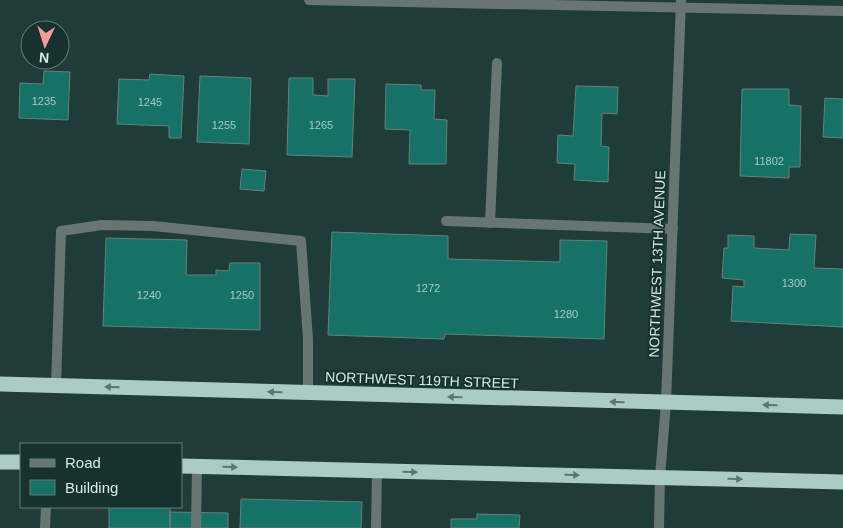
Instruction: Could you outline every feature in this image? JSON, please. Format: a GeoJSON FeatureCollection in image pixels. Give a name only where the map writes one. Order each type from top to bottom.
{"type":"FeatureCollection","features":[{"type":"Feature","properties":{"kind":"highway","name":"NORTHWEST 119TH STREET"},"geometry":{"type":"LineString","coordinates":[[0,384],[843,407]]}},
{"type":"Feature","properties":{"kind":"highway"},"geometry":{"type":"LineString","coordinates":[[0,462],[20,462]]}},
{"type":"Feature","properties":{"kind":"highway"},"geometry":{"type":"LineString","coordinates":[[182,466],[843,482]]}},
{"type":"Feature","properties":{"kind":"street"},"geometry":{"type":"LineString","coordinates":[[309,0],[681,4],[843,11]]}},
{"type":"Feature","properties":{"kind":"street","name":"NORTHWEST 13TH AVENUE"},"geometry":{"type":"LineString","coordinates":[[659,528],[660,477],[666,403],[681,4]]}},
{"type":"Feature","properties":{"kind":"street"},"geometry":{"type":"LineString","coordinates":[[490,223],[497,63]]}},
{"type":"Feature","properties":{"kind":"street"},"geometry":{"type":"LineString","coordinates":[[446,221],[673,229]]}},
{"type":"Feature","properties":{"kind":"street"},"geometry":{"type":"LineString","coordinates":[[56,386],[61,230],[102,225],[153,226],[301,241],[308,339],[308,393]]}},
{"type":"Feature","properties":{"kind":"street"},"geometry":{"type":"LineString","coordinates":[[196,528],[197,466]]}},
{"type":"Feature","properties":{"kind":"street"},"geometry":{"type":"LineString","coordinates":[[376,528],[377,471]]}},
{"type":"Feature","properties":{"kind":"street"},"geometry":{"type":"LineString","coordinates":[[45,528],[46,508]]}},
{"type":"Feature","properties":{"kind":"building"},"geometry":{"type":"Polygon","coordinates":[[[44,71],[70,72],[68,120],[19,118],[20,83],[43,84],[44,71]]]}},
{"type":"Feature","properties":{"kind":"building"},"geometry":{"type":"Polygon","coordinates":[[[150,74],[184,76],[181,138],[169,138],[169,126],[117,124],[119,79],[149,80],[150,74]]]}},
{"type":"Feature","properties":{"kind":"building"},"geometry":{"type":"Polygon","coordinates":[[[200,76],[251,78],[249,144],[197,142],[200,76]]]}},
{"type":"Feature","properties":{"kind":"building"},"geometry":{"type":"Polygon","coordinates":[[[289,78],[313,78],[313,95],[328,96],[328,79],[355,79],[352,157],[287,155],[289,78]]]}},
{"type":"Feature","properties":{"kind":"building"},"geometry":{"type":"Polygon","coordinates":[[[386,84],[421,85],[421,90],[435,90],[434,119],[447,120],[446,164],[409,164],[410,130],[385,129],[386,84]]]}},
{"type":"Feature","properties":{"kind":"building"},"geometry":{"type":"Polygon","coordinates":[[[576,86],[618,87],[617,114],[602,113],[601,146],[609,147],[608,182],[574,180],[575,164],[557,163],[558,135],[573,136],[576,86]]]}},
{"type":"Feature","properties":{"kind":"building"},"geometry":{"type":"Polygon","coordinates":[[[742,89],[789,89],[789,105],[801,106],[800,167],[789,167],[789,178],[740,176],[742,89]]]}},
{"type":"Feature","properties":{"kind":"building"},"geometry":{"type":"Polygon","coordinates":[[[825,98],[843,99],[843,138],[823,137],[825,98]]]}},
{"type":"Feature","properties":{"kind":"building"},"geometry":{"type":"Polygon","coordinates":[[[242,169],[266,171],[264,191],[240,189],[242,169]]]}},
{"type":"Feature","properties":{"kind":"building"},"geometry":{"type":"Polygon","coordinates":[[[332,232],[448,236],[448,259],[560,262],[560,240],[607,241],[604,339],[445,334],[444,339],[328,335],[332,232]]]}},
{"type":"Feature","properties":{"kind":"building"},"geometry":{"type":"Polygon","coordinates":[[[790,234],[816,235],[814,268],[843,269],[843,327],[731,321],[733,286],[744,287],[744,280],[722,278],[724,248],[728,248],[728,235],[754,236],[754,248],[789,250],[790,234]]]}},
{"type":"Feature","properties":{"kind":"building"},"geometry":{"type":"Polygon","coordinates":[[[106,238],[187,240],[186,275],[216,275],[216,270],[229,271],[230,263],[260,263],[260,330],[103,326],[106,238]]]}},
{"type":"Feature","properties":{"kind":"building"},"geometry":{"type":"Polygon","coordinates":[[[241,499],[362,502],[361,528],[240,528],[241,499]]]}},
{"type":"Feature","properties":{"kind":"building"},"geometry":{"type":"Polygon","coordinates":[[[109,508],[170,508],[170,528],[109,528],[109,508]]]}},
{"type":"Feature","properties":{"kind":"building"},"geometry":{"type":"Polygon","coordinates":[[[170,512],[228,513],[228,528],[170,528],[170,512]]]}},
{"type":"Feature","properties":{"kind":"building"},"geometry":{"type":"Polygon","coordinates":[[[477,514],[520,515],[519,528],[451,528],[451,519],[477,519],[477,514]]]}}]}
